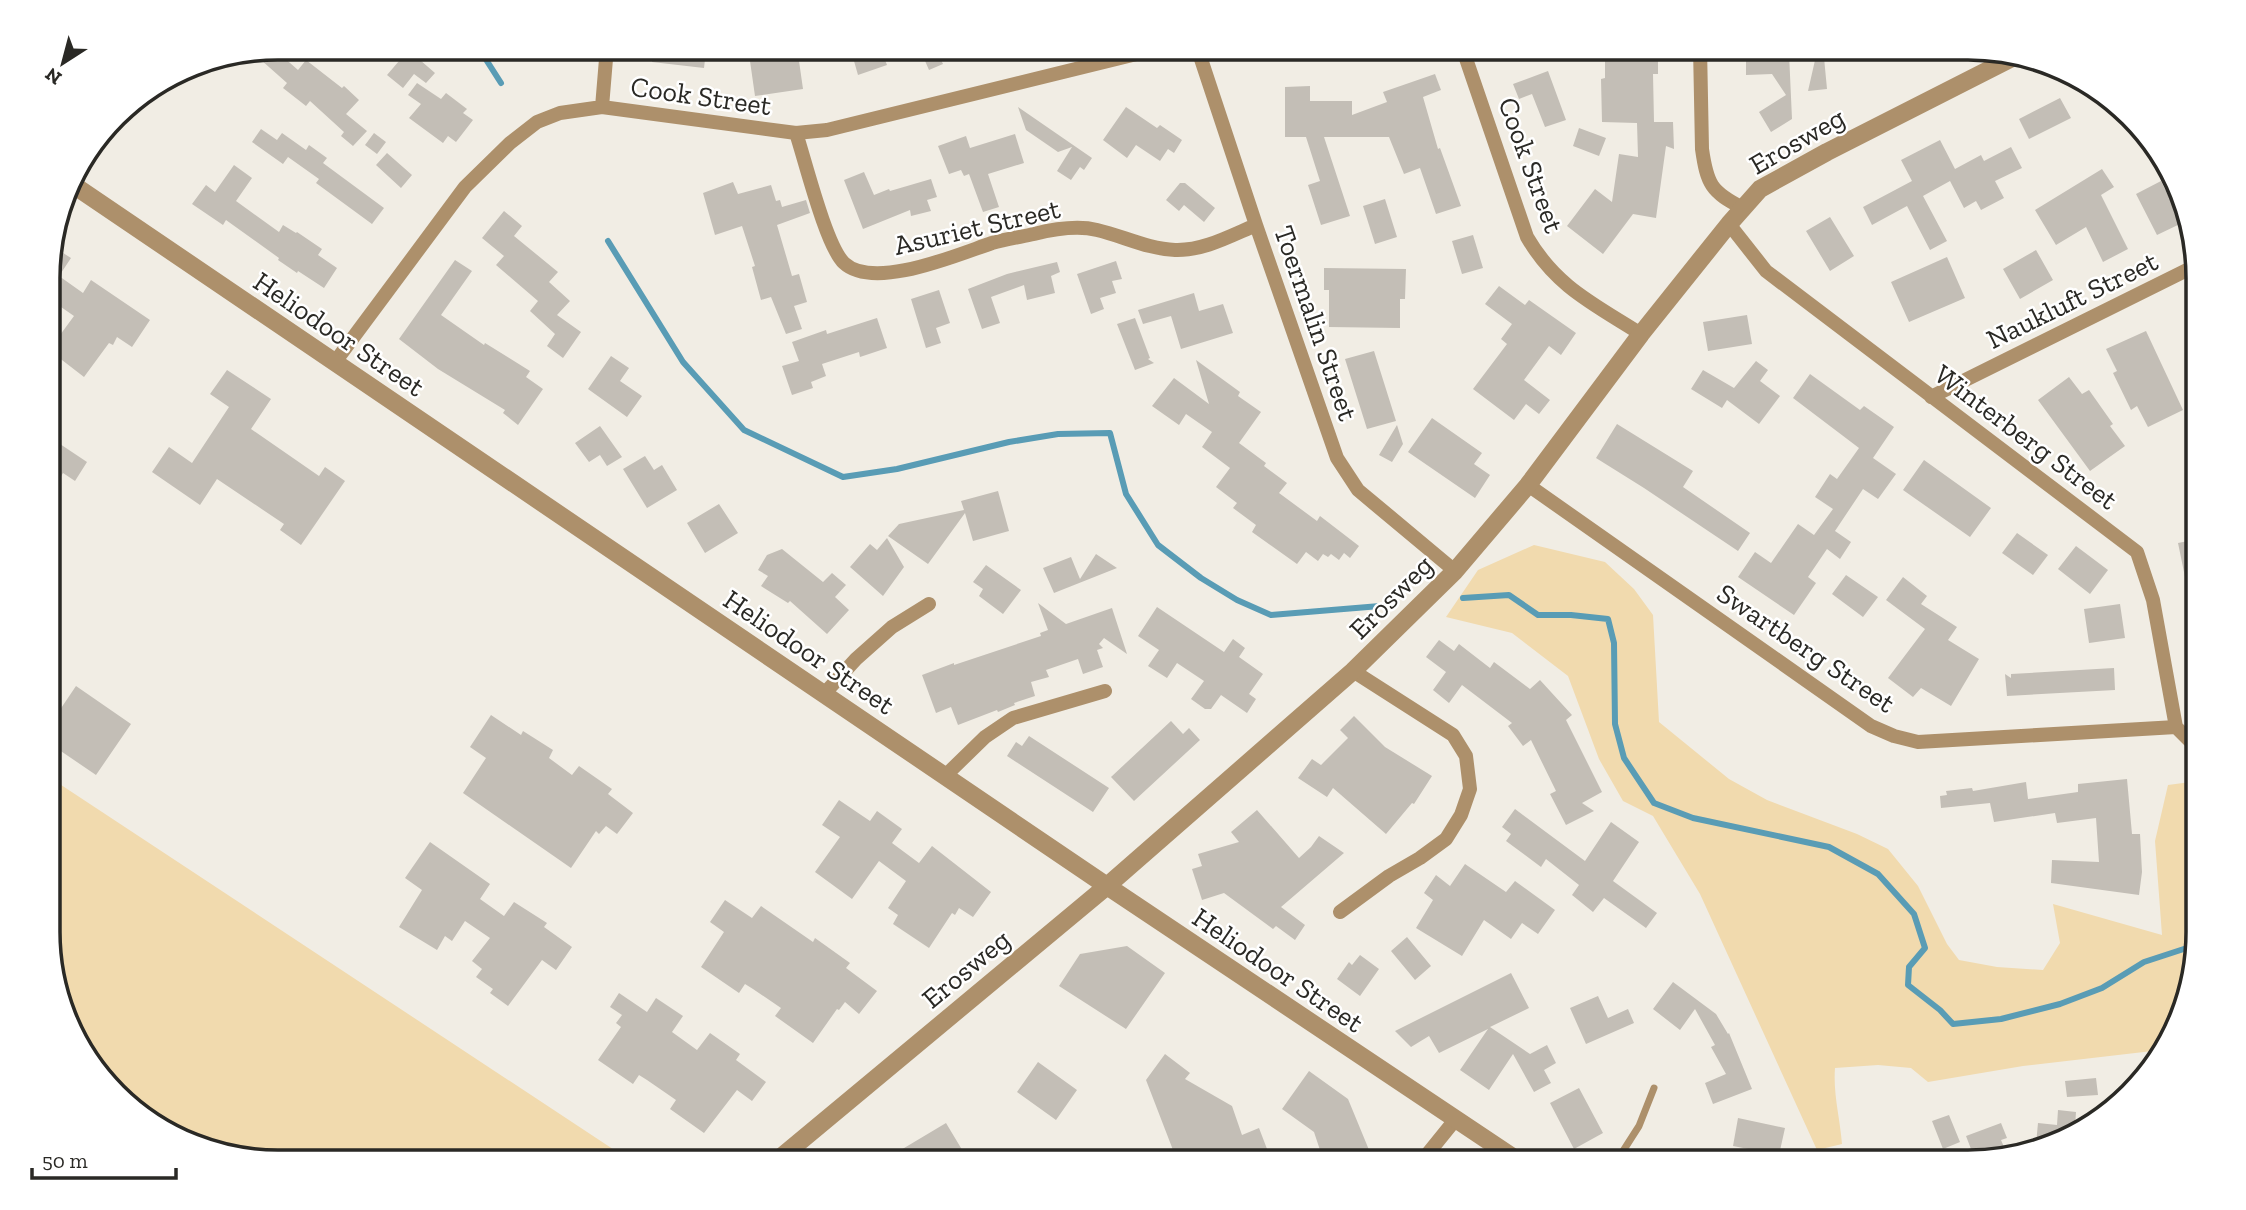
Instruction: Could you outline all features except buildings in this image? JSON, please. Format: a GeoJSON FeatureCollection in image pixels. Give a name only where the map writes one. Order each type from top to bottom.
{"type":"FeatureCollection","features":[{"type":"Feature","properties":{"kind":"street"},"geometry":{"type":"LineString","coordinates":[[602,107],[606,60]]}},
{"type":"Feature","properties":{"kind":"street","name":"Cook Street"},"geometry":{"type":"LineString","coordinates":[[335,362],[465,187],[510,143],[537,122],[560,113],[602,107],[796,133],[848,125],[1112,60]]}},
{"type":"Feature","properties":{"kind":"street","name":"Toermalin Street"},"geometry":{"type":"LineString","coordinates":[[1201,60],[1337,458],[1358,490],[1455,571]]}},
{"type":"Feature","properties":{"kind":"street","name":"Cook Street"},"geometry":{"type":"LineString","coordinates":[[1466,60],[1527,237],[1539,257],[1567,286],[1641,334]]}},
{"type":"Feature","properties":{"kind":"street"},"geometry":{"type":"LineString","coordinates":[[1700,60],[1704,165],[1710,183],[1720,197],[1743,208]]}},
{"type":"Feature","properties":{"kind":"street","name":"Erosweg"},"geometry":{"type":"LineString","coordinates":[[790,1150],[1107,886],[1353,671],[1455,571],[1528,485],[1641,334],[1760,189],[1998,61]]}},
{"type":"Feature","properties":{"kind":"street","name":"Asuriet Street"},"geometry":{"type":"LineString","coordinates":[[796,133],[832,244],[844,264],[860,271],[889,273],[922,267],[995,242],[1071,227],[1095,229],[1158,248],[1175,250],[1198,249],[1256,225]]}},
{"type":"Feature","properties":{"kind":"street","name":"Heliodoor Street"},"geometry":{"type":"LineString","coordinates":[[78,189],[1501,1150]]}},
{"type":"Feature","properties":{"kind":"street","name":"Winterberg Street"},"geometry":{"type":"LineString","coordinates":[[1729,224],[1766,271],[2137,552],[2152,600],[2176,727]]}},
{"type":"Feature","properties":{"kind":"street","name":"Naukluft Street"},"geometry":{"type":"LineString","coordinates":[[1931,397],[2186,271]]}},
{"type":"Feature","properties":{"kind":"street","name":"Swartberg Street"},"geometry":{"type":"LineString","coordinates":[[1528,485],[1871,726],[1894,736],[1918,742],[2176,727]]}},
{"type":"Feature","properties":{"kind":"street"},"geometry":{"type":"LineString","coordinates":[[824,694],[856,659],[892,626],[929,604]]}},
{"type":"Feature","properties":{"kind":"street"},"geometry":{"type":"LineString","coordinates":[[1340,912],[1446,839],[1461,815],[1470,789],[1466,756],[1453,735],[1353,671]]}},
{"type":"Feature","properties":{"kind":"street"},"geometry":{"type":"LineString","coordinates":[[945,776],[985,737],[1013,718],[1105,691]]}},
{"type":"Feature","properties":{"kind":"street"},"geometry":{"type":"LineString","coordinates":[[2176,727],[2186,737]]}},
{"type":"Feature","properties":{"kind":"street"},"geometry":{"type":"LineString","coordinates":[[1430,1150],[1455,1120]]}},
{"type":"Feature","properties":{"kind":"lane"},"geometry":{"type":"LineString","coordinates":[[1624,1150],[1639,1126],[1654,1088]]}},
{"type":"Feature","properties":{"kind":"shaded area"},"geometry":{"type":"Polygon","coordinates":[[[1534,545],[1605,562],[1634,589],[1653,615],[1659,722],[1729,779],[1767,800],[1857,834],[1888,849],[1918,886],[1947,944],[1959,960],[1997,967],[2043,970],[2060,943],[2053,904],[2162,935],[2155,841],[2168,785],[2186,783],[2185,961],[2170,1016],[2152,1051],[2023,1066],[1928,1082],[1911,1068],[1878,1065],[1835,1068],[1842,1144],[1817,1150],[1700,894],[1653,816],[1623,801],[1599,759],[1568,676],[1512,633],[1446,617],[1478,570],[1534,545]]]}},
{"type":"Feature","properties":{"kind":"shaded area"},"geometry":{"type":"Polygon","coordinates":[[[60,784],[614,1150],[249,1149],[208,1139],[156,1114],[114,1076],[96,1054],[76,1016],[67,989],[61,961],[60,932],[60,784]]]}},
{"type":"Feature","properties":{"kind":"waterway"},"geometry":{"type":"LineString","coordinates":[[486,60],[501,83]]}},
{"type":"Feature","properties":{"kind":"waterway"},"geometry":{"type":"LineString","coordinates":[[608,241],[683,362],[744,430],[843,477],[897,469],[1009,442],[1058,434],[1110,433],[1126,494],[1158,545],[1201,578],[1237,600],[1271,615],[1380,606]]}},
{"type":"Feature","properties":{"kind":"waterway"},"geometry":{"type":"LineString","coordinates":[[1463,598],[1509,595],[1538,615],[1608,619],[1614,643],[1615,724],[1624,758],[1654,803],[1693,818],[1829,847],[1878,874],[1914,914],[1925,948],[1909,967],[1908,985],[1953,1024],[2001,1019],[2060,1004],[2102,988],[2144,962],[2185,948]]}}]}
